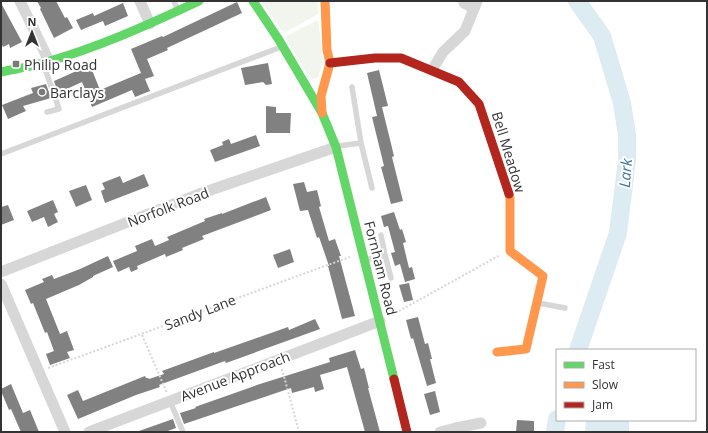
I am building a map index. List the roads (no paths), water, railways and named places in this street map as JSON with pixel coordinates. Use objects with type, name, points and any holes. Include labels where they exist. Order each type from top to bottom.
[{"type":"street","points":[[20,1],[46,62]]},
{"type":"street","points":[[140,1],[150,24]]},
{"type":"street","points":[[1,72],[46,62],[104,43],[178,12],[199,1]]},
{"type":"street","name":"Fornham Road","points":[[253,1],[283,46],[322,113],[336,147],[407,432]]},
{"type":"street","name":"Fornham Road","points":[[322,113],[321,96],[327,50],[325,1]]},
{"type":"street","points":[[432,70],[443,52],[465,31],[472,4]]},
{"type":"street","name":"Bell Meadow","points":[[325,62],[390,57],[401,58],[459,82],[479,104],[510,198],[510,251],[543,276],[538,303]]},
{"type":"street","points":[[307,87],[312,77]]},
{"type":"street","name":"Norfolk Road","points":[[1,272],[199,194],[336,147]]},
{"type":"street","points":[[1,284],[65,432]]},
{"type":"street","points":[[497,352],[526,349],[538,303]]},
{"type":"street","name":"Avenue Approach","points":[[89,432],[380,321]]},
{"type":"street","points":[[440,432],[457,430],[480,423]]},
{"type":"lane","points":[[174,1],[178,12]]},
{"type":"lane","points":[[1,154],[283,46]]},
{"type":"lane","points":[[46,62],[59,109],[47,112]]},
{"type":"lane","points":[[352,87],[361,143],[372,188]]},
{"type":"lane","points":[[336,147],[361,143]]},
{"type":"lane","points":[[381,235],[391,278]]},
{"type":"lane","points":[[364,256],[385,255]]},
{"type":"lane","points":[[538,303],[565,308]]},
{"type":"lane","points":[[170,401],[183,432]]},
{"type":"waterway","name":"Lark","points":[[577,1],[602,36],[622,103],[627,135],[627,160],[618,233],[578,349]]},
{"type":"waterway","name":"Lark","points":[[555,432],[557,421]]},
{"type":"place","name":"Philip Road","points":[[16,64]]},
{"type":"place","name":"Barclays","points":[[42,92]]}]
